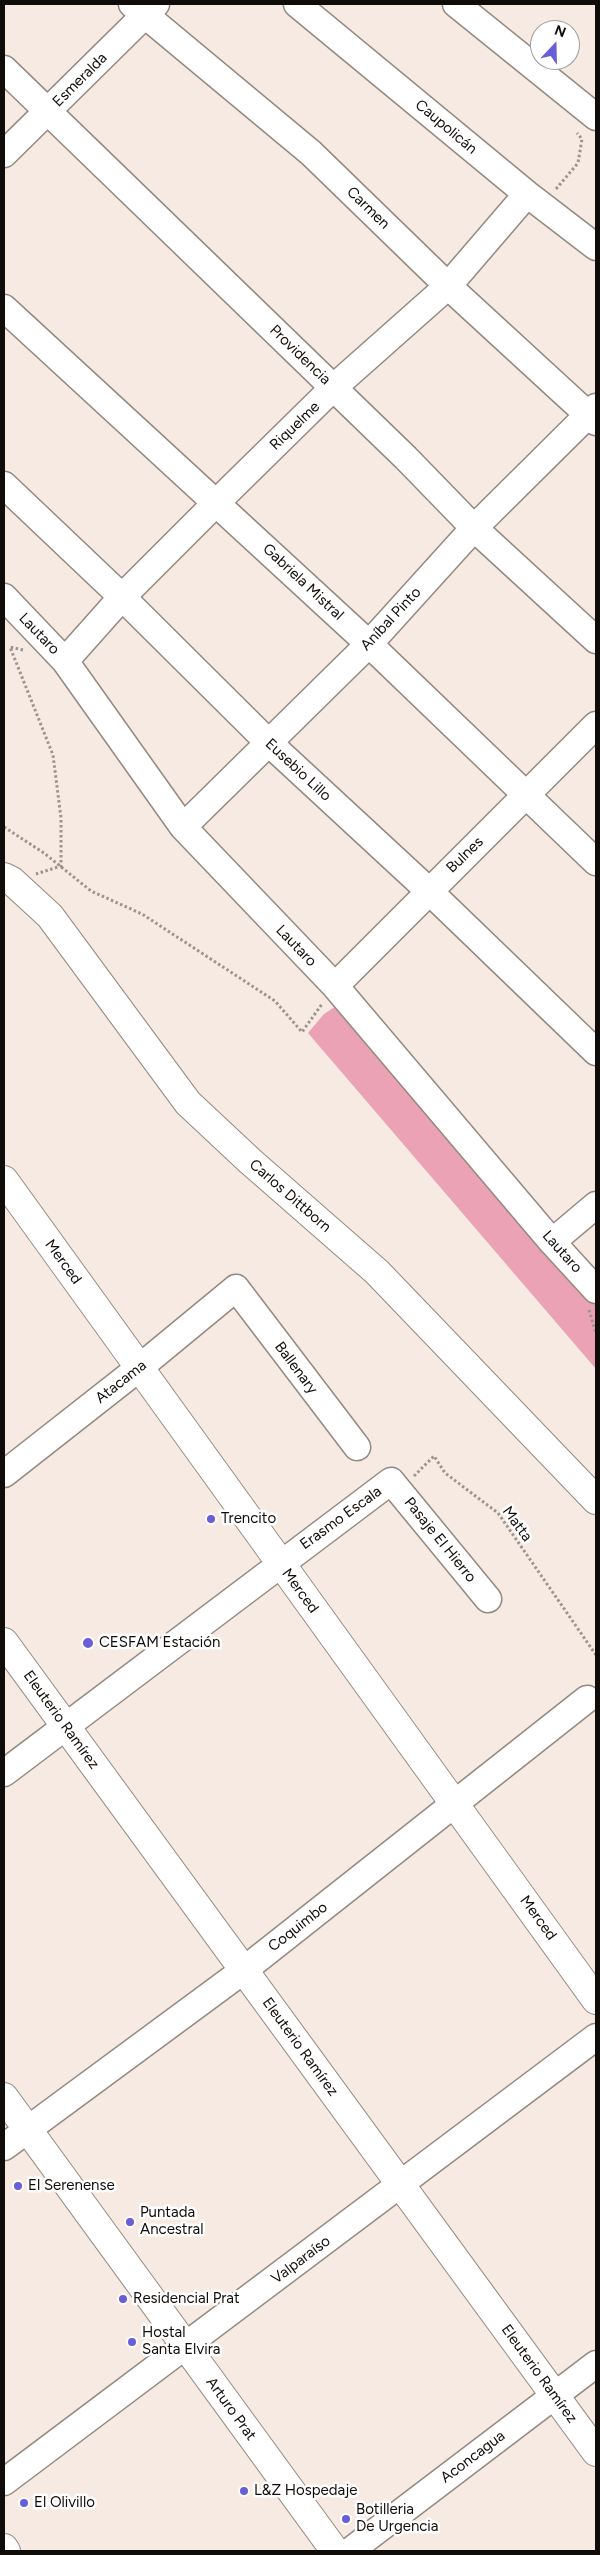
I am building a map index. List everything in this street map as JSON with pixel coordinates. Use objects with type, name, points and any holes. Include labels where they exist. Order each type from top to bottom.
[{"type":"main road","name":"Carlos Dittborn","points":[[8,879],[50,916],[188,1103],[250,1161],[377,1272],[596,1500]]},
{"type":"main road","name":"Merced","points":[[4,1180],[455,1802],[596,2000]]},
{"type":"main road","name":"Eleuterio Ramírez","points":[[4,1642],[596,2452]]},
{"type":"main road","name":"Arturo Prat","points":[[4,2097],[334,2551]]},
{"type":"street","name":"Caupolicán","points":[[297,4],[535,200],[596,247]]},
{"type":"street","points":[[456,4],[592,113]]},
{"type":"street","name":"Esmeralda","points":[[4,154],[49,112],[144,8]]},
{"type":"street","name":"Carmen","points":[[144,8],[311,153],[448,286],[594,415]]},
{"type":"street","name":"Providencia","points":[[4,68],[334,388],[474,528],[596,640]]},
{"type":"street","name":"Riquelme","points":[[65,661],[122,597],[216,503],[334,388],[448,286],[535,200]]},
{"type":"street","name":"Gabriela Mistral","points":[[4,308],[369,644],[596,862]]},
{"type":"street","name":"Aníbal Pinto","points":[[183,827],[369,644],[474,528],[594,415]]},
{"type":"street","name":"Eusebio Lillo","points":[[4,485],[122,597],[269,743],[428,891],[596,1052]]},
{"type":"street","name":"Lautaro","points":[[4,597],[65,661],[183,827],[335,986],[552,1242],[596,1290]]},
{"type":"street","name":"Bulnes","points":[[335,986],[596,725]]},
{"type":"street","points":[[552,1242],[596,1205]]},
{"type":"street","name":"Atacama","points":[[4,1474],[139,1368],[236,1288]]},
{"type":"street","name":"Ballenary","points":[[236,1288],[357,1447]]},
{"type":"street","name":"Erasmo Escala","points":[[4,1773],[280,1563],[396,1486]]},
{"type":"street","name":"Pasaje El Hierro","points":[[396,1486],[488,1599]]},
{"type":"street","name":"Coquimbo","points":[[4,2147],[244,1970],[587,1699]]},
{"type":"street","name":"Valparaíso","points":[[4,2482],[596,2037]]},
{"type":"street","name":"Aconcagua","points":[[350,2551],[596,2364]]},
{"type":"path","points":[[535,200],[578,163],[582,139],[576,132],[592,113]]},
{"type":"path","points":[[28,652],[10,647],[53,755],[61,818],[60,866]]},
{"type":"path","points":[[4,827],[44,853],[91,891],[142,914],[275,1001],[302,1032],[335,986]]},
{"type":"path","points":[[8,879],[60,866]]},
{"type":"path","name":"Matta","points":[[396,1486],[434,1456],[445,1473],[498,1513],[596,1656]]},
{"type":"shaded area","points":[[336,1006],[534,1238],[596,1305],[596,1369],[308,1033],[324,1014]]},
{"type":"place","name":"Trencito","points":[[211,1519]]},
{"type":"place","name":"CESFAM Estación","points":[[88,1643]]},
{"type":"place","name":"El Serenense","points":[[18,2186]]},
{"type":"place","name":"Puntada Ancestral","points":[[130,2222]]},
{"type":"place","name":"Residencial Prat","points":[[123,2299]]},
{"type":"place","name":"Hostal Santa Elvira","points":[[132,2342]]},
{"type":"place","name":"L&Z Hospedaje","points":[[244,2491]]},
{"type":"place","name":"El Olivillo","points":[[24,2503]]},
{"type":"place","name":"Botilleria De Urgencia","points":[[346,2519]]}]
